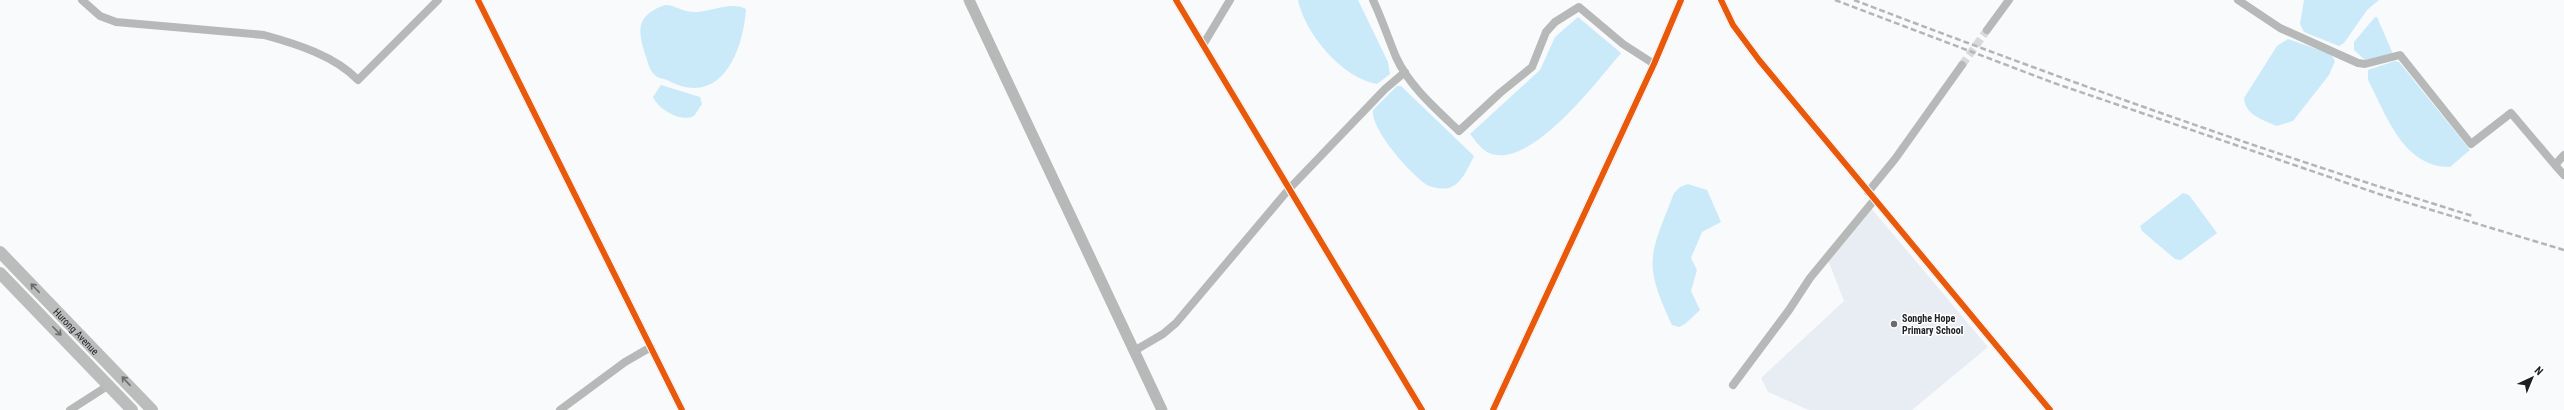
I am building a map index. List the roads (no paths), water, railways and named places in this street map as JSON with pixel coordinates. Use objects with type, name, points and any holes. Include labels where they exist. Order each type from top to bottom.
[{"type":"main road","points":[[969,0],[1162,410]]},
{"type":"main road","name":"Hurong Avenue","points":[[0,252],[152,410]]},
{"type":"main road","name":"Hurong Avenue","points":[[0,273],[132,410]]},
{"type":"street","points":[[82,0],[100,16],[116,22],[264,36],[277,39],[318,54],[340,66],[358,80],[438,0]]},
{"type":"street","points":[[478,0],[682,410]]},
{"type":"street","points":[[1176,0],[1422,410]]},
{"type":"street","points":[[1202,45],[1230,0]]},
{"type":"street","points":[[1374,0],[1396,58],[1405,72],[1422,94],[1459,131],[1500,93],[1532,67],[1546,32],[1555,22],[1579,7],[1623,44],[1654,64]]},
{"type":"street","points":[[1493,410],[1654,64],[1681,0]]},
{"type":"street","points":[[1721,0],[1733,25],[1759,60],[2050,410]]},
{"type":"street","points":[[1987,30],[2009,0]]},
{"type":"street","points":[[2238,0],[2280,28],[2358,63],[2365,64],[2400,55],[2471,144],[2510,113],[2564,175]]},
{"type":"street","points":[[1868,192],[1895,159],[1962,65]]},
{"type":"street","points":[[1134,350],[1163,334],[1176,323],[1289,189],[1384,89],[1405,72]]},
{"type":"street","points":[[2555,165],[2564,155]]},
{"type":"street","points":[[1734,385],[1789,310],[1810,278],[1874,199]]},
{"type":"street","points":[[560,410],[625,362],[651,347]]},
{"type":"street","points":[[70,410],[109,385]]},
{"type":"water","points":[[1298,0],[1358,0],[1388,62],[1390,74],[1377,84],[1364,80],[1338,64],[1308,27]]},
{"type":"water","points":[[2304,0],[2379,0],[2367,10],[2344,43],[2339,46],[2304,32],[2300,24]]},
{"type":"water","points":[[665,5],[692,12],[729,6],[746,9],[740,43],[734,58],[725,72],[714,82],[701,87],[685,87],[666,79],[658,78],[652,72],[642,45],[640,30],[644,18],[649,13]]},
{"type":"water","points":[[1578,17],[1621,53],[1561,121],[1541,137],[1522,150],[1504,155],[1487,152],[1484,150],[1470,134],[1540,70],[1555,37]]},
{"type":"water","points":[[2375,17],[2377,17],[2393,54],[2365,60],[2354,50],[2354,42]]},
{"type":"water","points":[[2288,39],[2331,54],[2335,61],[2329,75],[2293,121],[2277,126],[2251,113],[2245,104],[2244,98],[2277,46]]},
{"type":"water","points":[[2395,61],[2399,62],[2470,150],[2450,167],[2434,165],[2420,158],[2408,149],[2398,137],[2382,109],[2368,80],[2368,70]]},
{"type":"water","points":[[661,85],[700,97],[702,104],[694,116],[683,118],[670,114],[660,106],[653,97]]},
{"type":"water","points":[[1397,86],[1401,86],[1474,156],[1465,174],[1455,185],[1448,188],[1436,188],[1427,185],[1420,180],[1393,151],[1378,128],[1373,110]]},
{"type":"water","points":[[1688,184],[1707,190],[1721,222],[1702,232],[1691,258],[1697,270],[1691,291],[1700,310],[1685,324],[1679,327],[1672,325],[1662,304],[1653,272],[1653,259],[1659,231],[1674,193],[1680,187]]},
{"type":"water","points":[[2183,193],[2189,195],[2217,233],[2181,260],[2175,259],[2142,231],[2140,226]]},
{"type":"tunnel","points":[[1962,65],[1987,30]]},
{"type":"railway","points":[[1835,0],[2054,83],[2382,195],[2564,250]]},
{"type":"railway","points":[[1854,0],[2084,86],[2239,140],[2395,192],[2473,216]]},
{"type":"place","name":"Songhe Hope Primary School","points":[[1894,324]]}]
